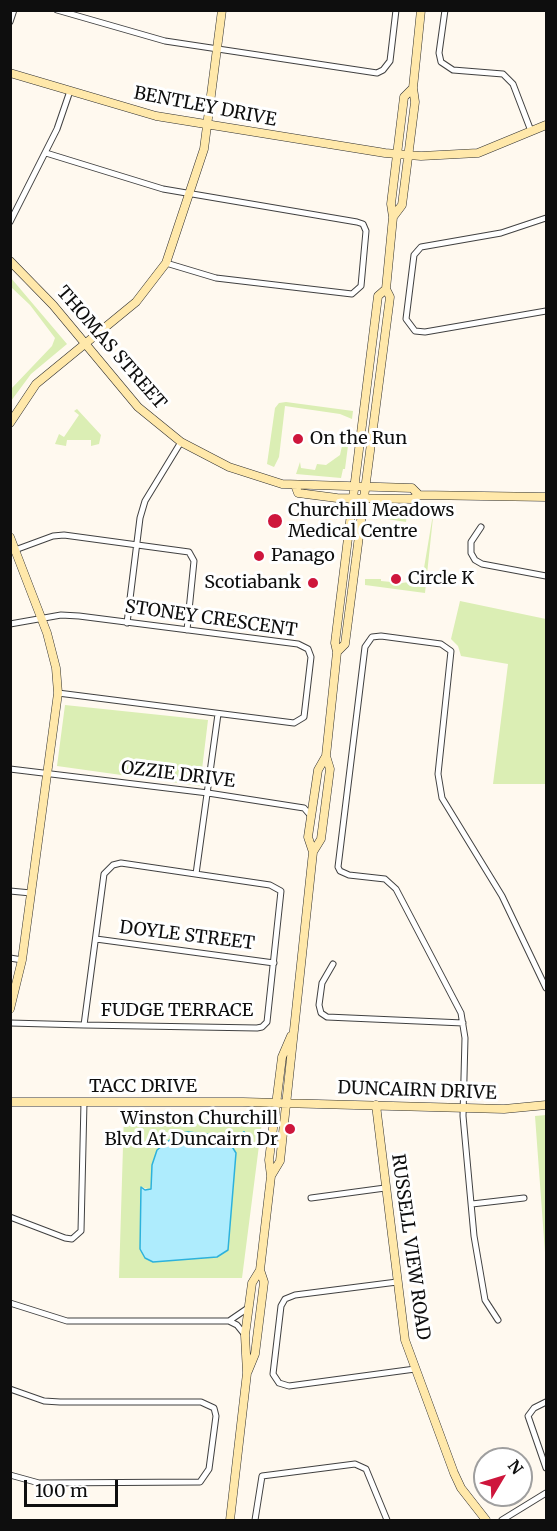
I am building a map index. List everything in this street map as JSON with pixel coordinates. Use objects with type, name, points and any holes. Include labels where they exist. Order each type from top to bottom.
[{"type":"street","points":[[10,22],[14,10]]},
{"type":"street","points":[[57,10],[139,35],[218,50],[377,73],[383,70],[390,61],[396,10]]},
{"type":"street","points":[[10,423],[25,397],[36,384],[136,302],[166,262],[204,150],[222,10]]},
{"type":"street","points":[[393,217],[402,205],[415,102],[412,88],[421,10]]},
{"type":"street","points":[[445,10],[439,53],[441,62],[453,70],[504,74],[513,84],[531,131]]},
{"type":"street","name":"BENTLEY DRIVE","points":[[10,73],[156,116],[397,154],[478,153],[546,125]]},
{"type":"street","points":[[337,652],[345,644],[366,487],[390,297],[386,289],[393,217],[390,204],[404,97],[412,88]]},
{"type":"street","points":[[10,222],[46,153],[70,91]]},
{"type":"street","points":[[46,153],[190,195],[362,223],[366,236],[361,286],[357,292],[348,295],[216,278],[166,262]]},
{"type":"street","points":[[546,218],[501,233],[421,247],[414,255],[406,319],[415,331],[424,332],[546,311]]},
{"type":"street","name":"THOMAS STREET","points":[[10,261],[33,282],[138,407],[181,442],[229,467],[256,477],[295,485],[301,482],[354,487],[412,488],[419,495]]},
{"type":"street","points":[[271,1176],[280,1161],[293,1058],[291,1036],[313,852],[321,839],[330,769],[326,756],[337,652],[335,644],[378,296],[386,289]]},
{"type":"street","points":[[127,622],[136,543],[145,501],[181,442]]},
{"type":"street","name":"THOMAS STREET","points":[[295,485],[298,493],[364,499],[412,499],[419,495],[546,496]]},
{"type":"street","points":[[481,527],[471,542],[471,553],[475,560],[482,564],[546,576]]},
{"type":"street","points":[[15,550],[53,536],[64,535],[183,550],[192,556],[187,630]]},
{"type":"street","points":[[10,537],[52,651],[58,693],[22,960],[10,1009]]},
{"type":"street","name":"STONEY CRESCENT","points":[[10,624],[41,618],[70,616],[127,622],[298,644],[310,652],[312,661],[302,719],[289,723],[58,693]]},
{"type":"street","points":[[498,1320],[485,1300],[472,1204],[463,1106],[463,1023],[458,1004],[396,890],[385,879],[349,875],[340,871],[338,867],[365,647],[372,637],[381,636],[441,644],[451,651],[439,760],[439,785],[442,798],[502,896],[540,971],[546,988]]},
{"type":"street","points":[[196,874],[218,714]]},
{"type":"street","points":[[313,852],[308,837],[318,770],[326,756]]},
{"type":"street","name":"OZZIE DRIVE","points":[[10,769],[208,793],[304,808]]},
{"type":"street","points":[[311,816],[304,808],[314,799]]},
{"type":"street","name":"FUDGE TERRACE","points":[[10,1023],[84,1025],[258,1029],[267,1022],[281,891],[270,885],[121,863],[113,865],[104,874],[84,1025]]},
{"type":"street","points":[[10,891],[31,893]]},
{"type":"street","name":"DOYLE STREET","points":[[96,939],[274,963]]},
{"type":"street","points":[[10,958],[22,960]]},
{"type":"street","points":[[333,964],[322,983],[319,1005],[321,1013],[327,1017],[463,1023]]},
{"type":"street","points":[[230,1521],[247,1373],[246,1335],[252,1283],[260,1270],[271,1176],[269,1160],[276,1102],[282,1057],[291,1036]]},
{"type":"street","name":"TACC DRIVE","points":[[10,1102],[287,1103]]},
{"type":"street","points":[[10,1217],[65,1238],[72,1239],[81,1231],[84,1102]]},
{"type":"street","name":"DUNCAIRN DRIVE","points":[[287,1103],[504,1108],[546,1105]]},
{"type":"street","name":"RUSSELL VIEW ROAD","points":[[376,1105],[405,1340],[454,1473],[461,1488],[486,1521]]},
{"type":"street","points":[[311,1198],[385,1188]]},
{"type":"street","points":[[472,1204],[524,1198]]},
{"type":"street","points":[[247,1373],[255,1354],[258,1333],[264,1282],[260,1270]]},
{"type":"street","points":[[397,1282],[295,1294],[285,1299],[281,1306],[273,1374],[279,1383],[289,1386],[415,1369]]},
{"type":"street","points":[[10,1303],[66,1321],[229,1321],[241,1315],[249,1307]]},
{"type":"street","points":[[229,1321],[237,1325],[246,1335]]},
{"type":"street","points":[[10,1389],[44,1401],[201,1402],[214,1408],[216,1416],[209,1469],[200,1482],[39,1483],[10,1475]]},
{"type":"street","points":[[546,1402],[534,1408],[528,1416],[546,1468]]},
{"type":"street","points":[[255,1521],[262,1476],[355,1464],[366,1469],[387,1521]]},
{"type":"street","points":[[502,1521],[546,1493]]},
{"type":"green space","points":[[11,278],[67,344],[31,374],[11,401],[11,389],[52,346],[55,338],[30,305],[11,287]]},
{"type":"green space","points":[[279,403],[353,411],[352,419],[340,414],[285,406],[279,457],[274,467],[267,464],[275,408]]},
{"type":"green space","points":[[77,409],[101,435],[99,444],[91,446],[91,440],[67,440],[66,446],[55,444],[59,434],[64,437],[79,415],[74,411]]},
{"type":"green space","points":[[350,430],[345,469],[343,469],[341,478],[296,474],[300,462],[301,468],[315,470],[317,464],[326,465],[340,455],[345,432]]},
{"type":"green space","points":[[408,504],[406,522],[374,517],[377,506],[395,506],[378,505]]},
{"type":"green space","points":[[434,508],[425,593],[365,585],[365,579],[402,583],[422,580]]},
{"type":"green space","points":[[460,601],[546,619],[546,784],[493,784],[508,664],[461,656],[458,646],[451,639]]},
{"type":"green space","points":[[65,705],[208,720],[200,786],[57,766]]},
{"type":"green space","points":[[124,1114],[262,1122],[242,1278],[119,1278]],"holes":[[[188,1132],[221,1136],[228,1140],[236,1153],[228,1250],[140,1249],[141,1187],[151,1190],[152,1165]]]},
{"type":"green space","points":[[546,1115],[546,1266],[535,1116]]},
{"type":"water","points":[[188,1132],[221,1136],[228,1140],[236,1153],[228,1250],[217,1257],[153,1262],[145,1258],[140,1249],[141,1187],[145,1190],[151,1189],[152,1165],[157,1150],[177,1134]]},
{"type":"waterway","points":[[229,1146],[244,1132]]},
{"type":"waterway","points":[[157,1138],[164,1144]]},
{"type":"place","name":"On the Run","points":[[298,439]]},
{"type":"place","name":"Churchill Meadows Medical Centre","points":[[275,521]]},
{"type":"place","name":"Panago","points":[[259,556]]},
{"type":"place","name":"Circle K","points":[[396,579]]},
{"type":"place","name":"Scotiabank","points":[[313,583]]},
{"type":"place","name":"Winston Churchill Blvd At Duncairn Dr","points":[[290,1129]]}]
